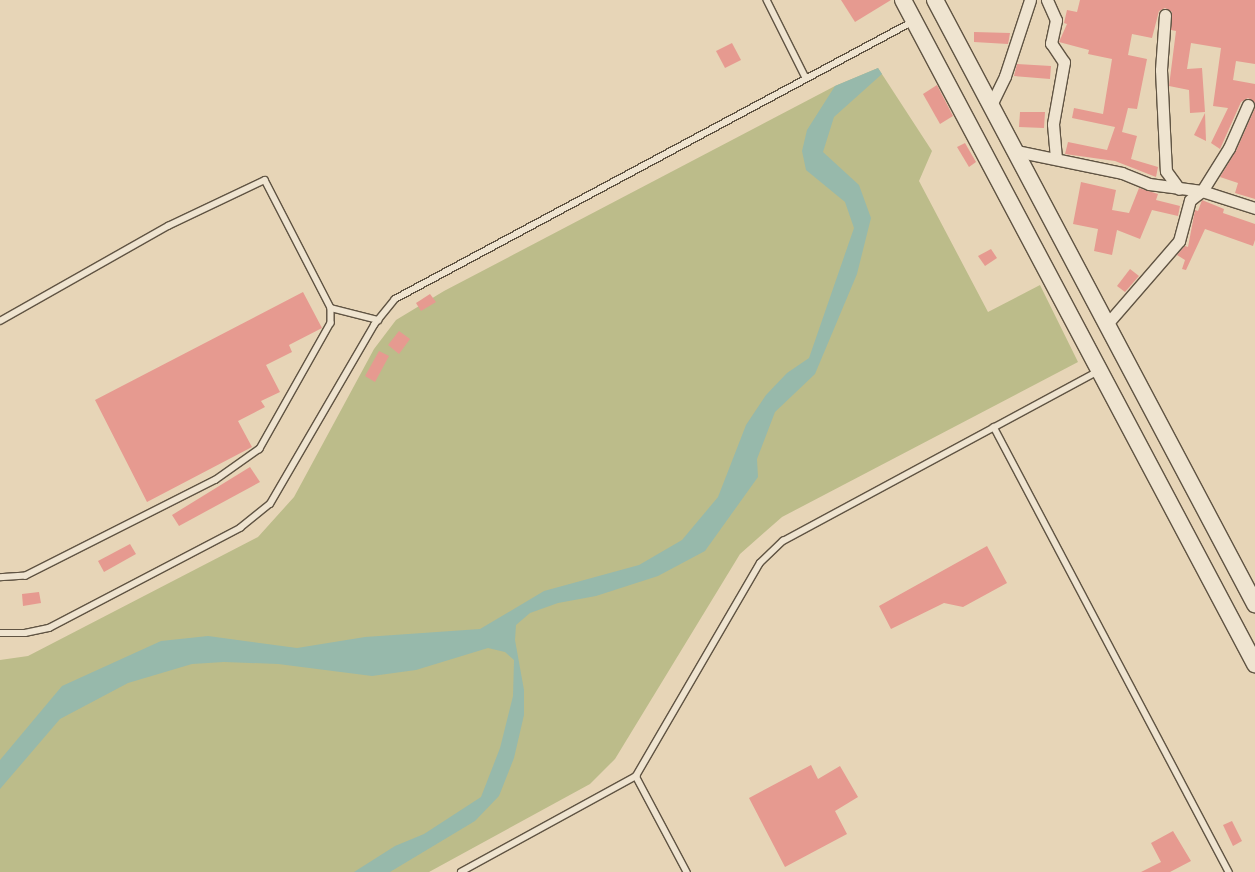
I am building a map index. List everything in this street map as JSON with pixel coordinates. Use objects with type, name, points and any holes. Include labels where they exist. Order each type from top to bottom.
[{"type":"street","points":[[903,0],[1255,664]]},
{"type":"street","points":[[991,105],[1005,76],[1030,0]]},
{"type":"street","points":[[1047,0],[1056,20],[1051,43],[1064,62],[1053,124],[1056,159]]},
{"type":"street","points":[[915,21],[937,4],[1255,604]]},
{"type":"street","points":[[1165,15],[1161,70],[1166,171],[1179,189]]},
{"type":"street","points":[[1107,324],[1179,241],[1190,200],[1202,191],[1229,148],[1248,105]]},
{"type":"street","points":[[991,165],[1016,151],[1122,173],[1149,184],[1202,191],[1255,208]]},
{"type":"street","points":[[1099,371],[1124,357]]},
{"type":"lane","points":[[767,0],[806,78]]},
{"type":"lane","points":[[0,633],[25,633],[49,628],[240,528],[270,504],[378,320],[395,299],[915,21]]},
{"type":"lane","points":[[0,321],[168,226],[266,180],[331,308],[331,323],[260,449],[216,480],[26,576],[0,578]]},
{"type":"lane","points":[[331,308],[378,320]]},
{"type":"lane","points":[[461,872],[636,776],[760,564],[783,541],[1099,371]]},
{"type":"lane","points":[[994,427],[1229,872]]},
{"type":"lane","points":[[636,776],[687,872]]},
{"type":"green space","points":[[878,68],[932,151],[919,181],[988,312],[1040,285],[1078,362],[782,517],[740,554],[615,759],[590,784],[429,872],[0,872],[0,660],[28,656],[258,537],[294,497],[374,349],[396,320],[444,291],[835,86]]},
{"type":"shaded area","points":[[878,68],[882,74],[834,117],[823,152],[859,185],[871,218],[857,274],[815,374],[775,412],[757,459],[758,477],[705,551],[658,576],[596,596],[558,603],[530,613],[516,625],[515,640],[524,690],[524,715],[514,758],[499,796],[475,821],[390,872],[354,872],[395,846],[424,834],[481,797],[500,748],[513,696],[514,660],[505,652],[488,648],[416,670],[372,676],[278,664],[224,662],[192,664],[128,683],[60,719],[0,789],[0,760],[62,686],[161,641],[208,636],[297,648],[365,637],[480,629],[544,591],[639,565],[682,540],[718,497],[746,425],[766,395],[787,373],[809,358],[854,228],[845,202],[806,170],[802,151],[807,130],[835,86]]},
{"type":"building","points":[[841,0],[891,0],[855,22]]},
{"type":"building","points":[[1080,0],[1255,0],[1255,64],[1236,61],[1233,80],[1255,84],[1255,103],[1248,98],[1241,102],[1220,149],[1211,143],[1228,108],[1213,106],[1221,48],[1191,43],[1187,69],[1202,68],[1205,112],[1190,113],[1189,90],[1169,86],[1176,31],[1171,30],[1172,12],[1165,8],[1159,11],[1152,38],[1132,34],[1128,55],[1147,59],[1137,109],[1128,108],[1122,132],[1137,136],[1131,159],[1158,167],[1156,177],[1115,161],[1065,154],[1068,142],[1107,150],[1115,127],[1072,118],[1074,108],[1103,114],[1112,59],[1088,54],[1089,50],[1059,42],[1067,24],[1064,23],[1067,10],[1077,12]]},
{"type":"building","points":[[974,32],[1010,33],[1008,44],[974,42]]},
{"type":"building","points":[[732,43],[741,60],[725,68],[716,51]]},
{"type":"building","points":[[1017,64],[1051,66],[1050,79],[1014,76]]},
{"type":"building","points":[[937,85],[953,116],[940,124],[923,94]]},
{"type":"building","points":[[1255,108],[1255,199],[1235,193],[1238,183],[1220,177],[1236,151]]},
{"type":"building","points":[[1020,112],[1045,112],[1044,128],[1019,127]]},
{"type":"building","points":[[1205,113],[1206,141],[1194,135]]},
{"type":"building","points":[[965,143],[976,162],[969,167],[957,147]]},
{"type":"building","points":[[1081,182],[1116,190],[1112,210],[1129,213],[1139,188],[1158,194],[1156,200],[1180,206],[1178,216],[1152,210],[1140,239],[1117,230],[1112,255],[1094,251],[1098,229],[1073,224]]},
{"type":"building","points":[[1202,200],[1224,209],[1223,213],[1255,224],[1255,240],[1253,246],[1205,229],[1186,270],[1182,269],[1185,260],[1177,255],[1185,246],[1188,247],[1195,210],[1198,211]]},
{"type":"building","points":[[991,249],[997,258],[985,266],[978,256]]},
{"type":"building","points":[[1130,269],[1139,276],[1125,292],[1117,286]]},
{"type":"building","points":[[303,292],[322,328],[289,345],[292,352],[266,365],[280,392],[261,401],[265,407],[238,421],[252,447],[147,502],[95,400]]},
{"type":"building","points":[[430,294],[436,302],[421,311],[416,303]]},
{"type":"building","points":[[399,331],[410,339],[399,354],[388,345]]},
{"type":"building","points":[[379,351],[389,356],[375,382],[365,376]]},
{"type":"building","points":[[250,467],[260,482],[179,526],[172,515]]},
{"type":"building","points":[[130,544],[136,554],[104,572],[98,561]]},
{"type":"building","points":[[987,546],[1007,583],[963,607],[944,603],[891,629],[879,606]]},
{"type":"building","points":[[39,592],[41,603],[23,606],[22,594]]},
{"type":"building","points":[[811,765],[818,779],[840,766],[858,797],[835,811],[847,834],[785,867],[749,798]]},
{"type":"building","points":[[1232,821],[1242,841],[1233,846],[1223,825]]},
{"type":"building","points":[[1173,831],[1191,861],[1170,872],[1141,872],[1161,862],[1151,843]]}]
